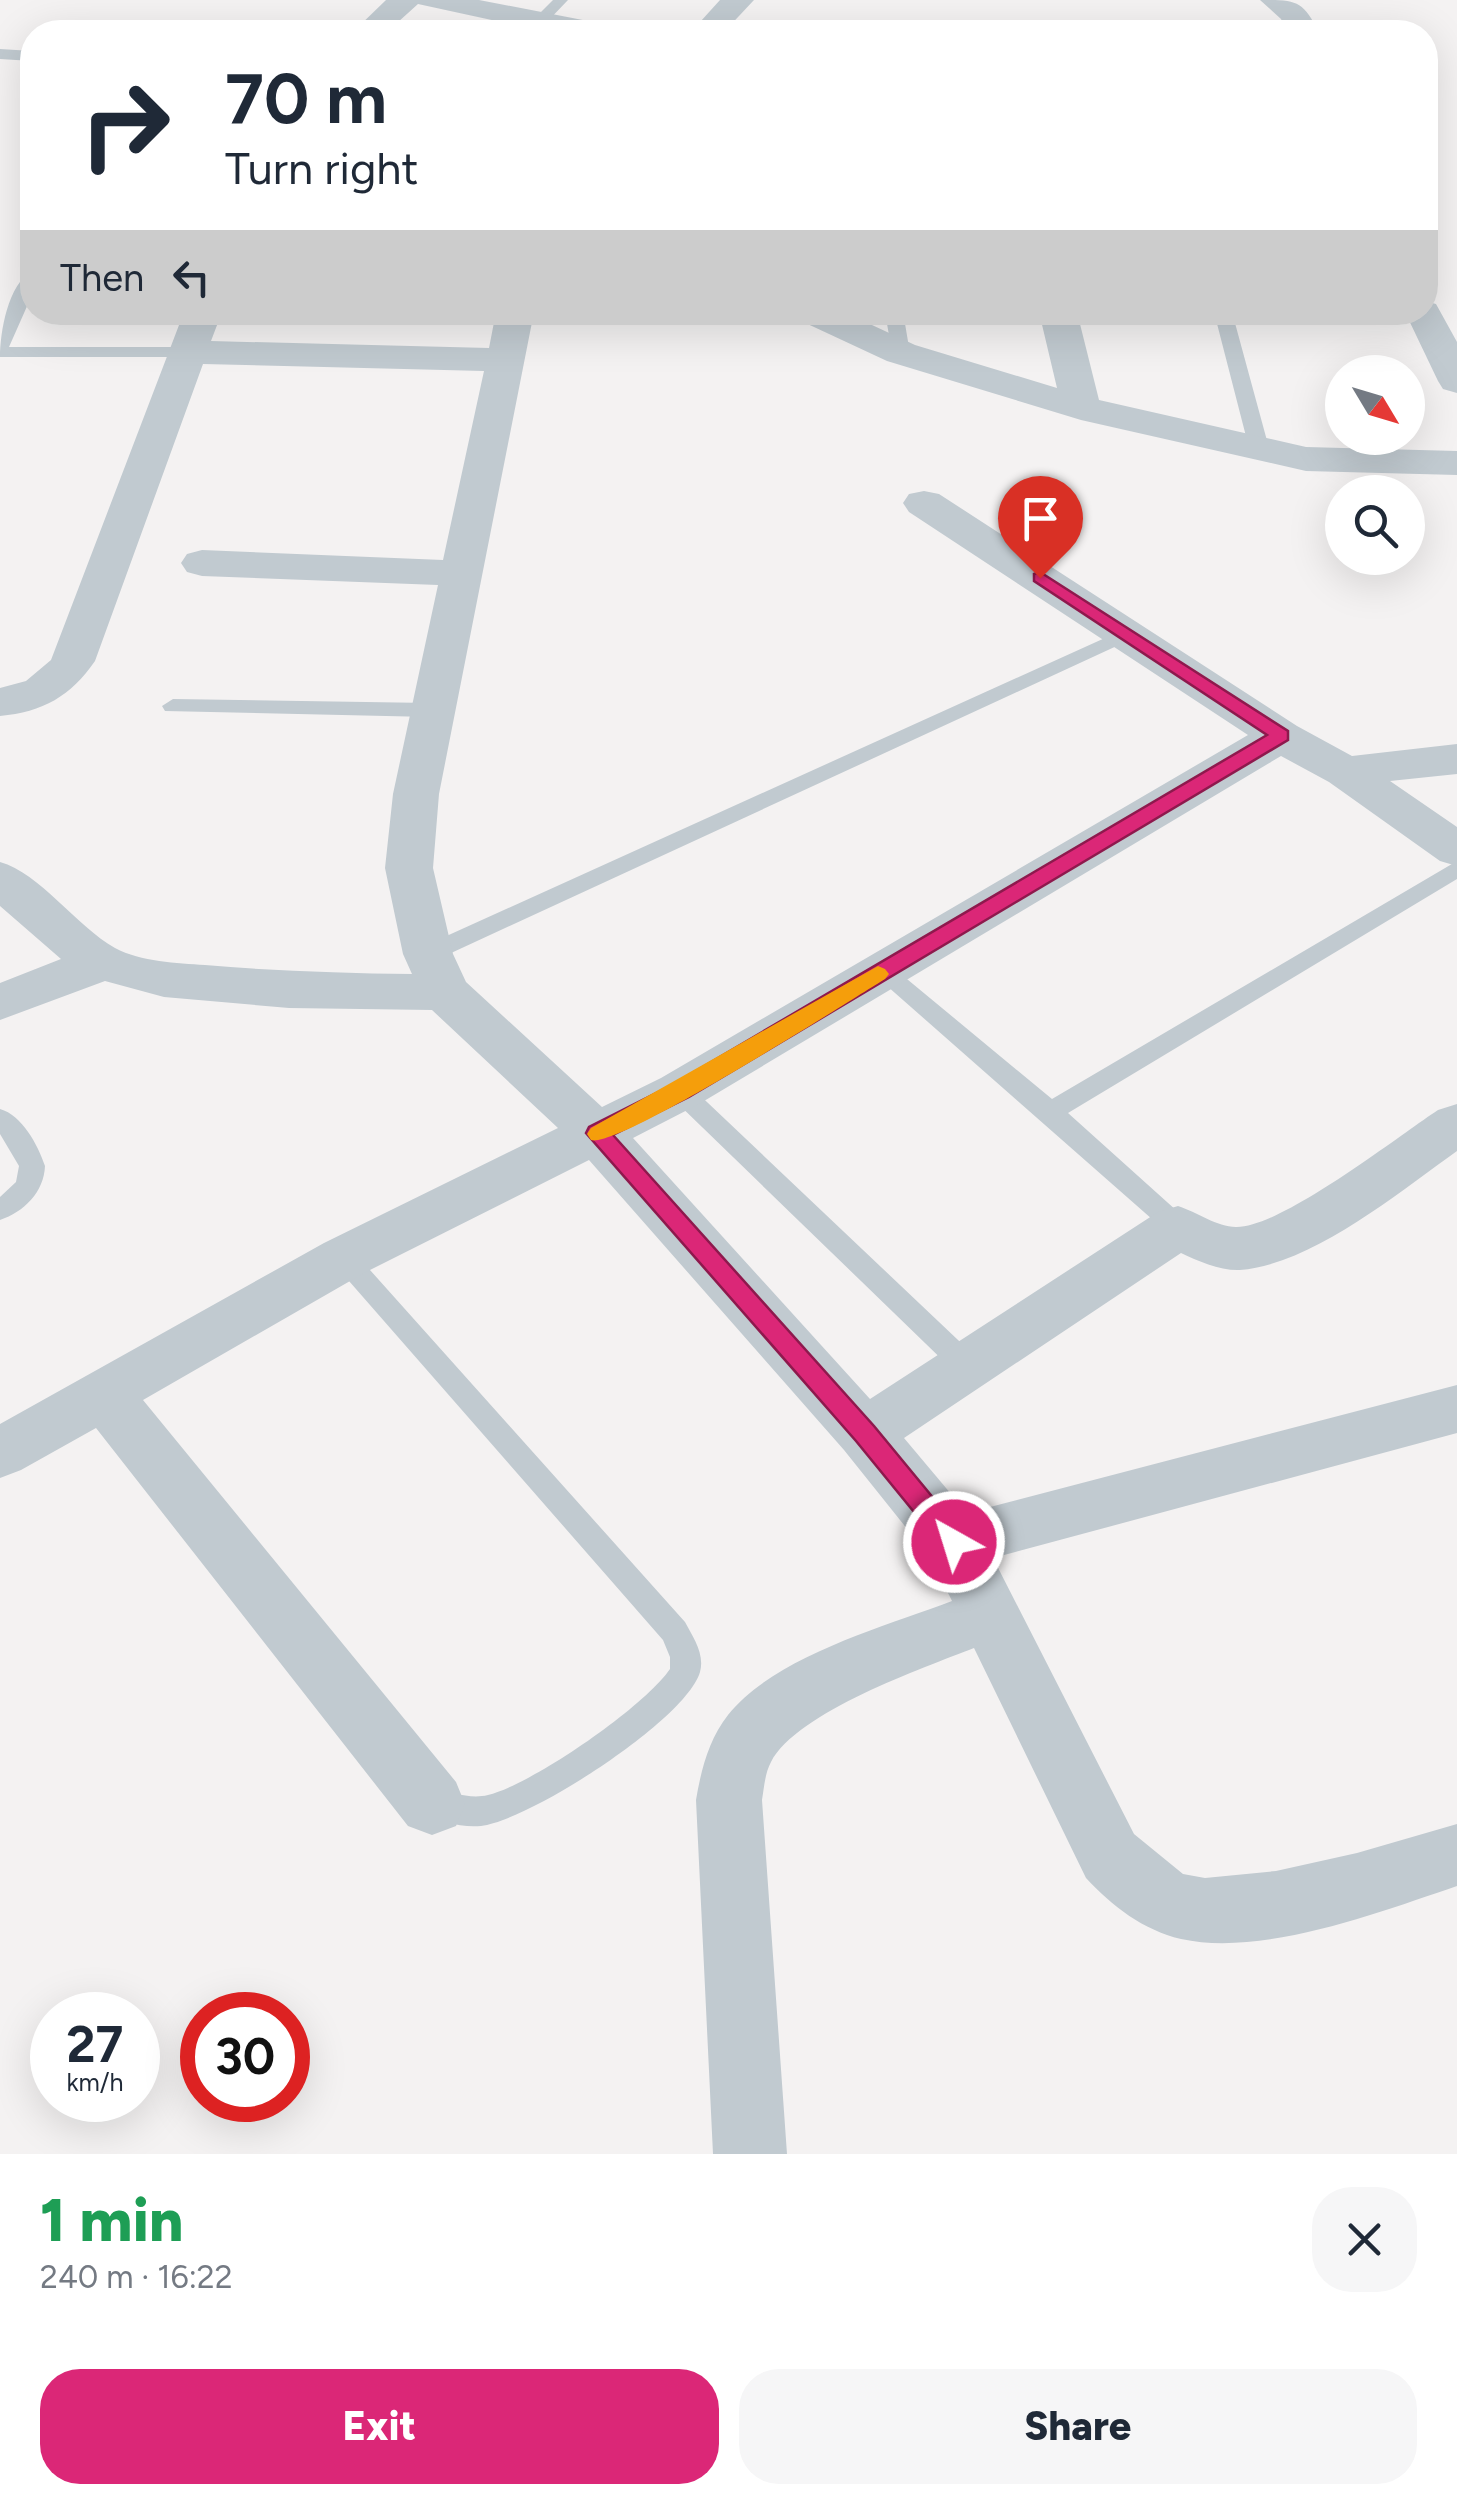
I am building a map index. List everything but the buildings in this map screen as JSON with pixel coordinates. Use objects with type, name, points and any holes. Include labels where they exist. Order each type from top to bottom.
[{"type":"street","points":[[382,20],[405,0]]},
{"type":"street","points":[[431,0],[553,20]]},
{"type":"street","points":[[718,20],[738,0]]},
{"type":"street","points":[[1276,0],[1297,20]]},
{"type":"street","points":[[0,702],[38,693],[60,681],[73,661],[198,325]]},
{"type":"street","points":[[840,325],[900,353],[1081,408],[1306,459],[1457,464]]},
{"type":"street","points":[[1061,325],[1081,408]]},
{"type":"street","points":[[1431,325],[1457,381]]},
{"type":"street","points":[[188,352],[509,336],[416,794],[409,868],[437,973],[598,1133],[865,1433],[954,1542],[1110,1856],[1136,1882],[1176,1906],[1208,1912],[1372,1884],[1457,1855]]},
{"type":"street","points":[[924,502],[1281,736],[1344,772],[1457,850]]},
{"type":"street","points":[[202,563],[460,573]]},
{"type":"street","points":[[0,1453],[344,1258],[680,1091],[1281,736]]},
{"type":"street","points":[[1344,772],[1457,758]]},
{"type":"street","points":[[0,878],[58,933],[102,962],[164,979],[289,990],[437,973]]},
{"type":"street","points":[[0,1002],[102,962]]},
{"type":"street","points":[[865,1433],[1178,1227],[1210,1244],[1241,1249],[1281,1238],[1457,1124]]},
{"type":"street","points":[[104,1395],[432,1804]]},
{"type":"street","points":[[954,1542],[1457,1409]]},
{"type":"street","points":[[750,2154],[728,1800],[736,1760],[756,1730],[812,1688],[989,1614]]},
{"type":"lane","points":[[20,304],[0,349],[188,352]]},
{"type":"lane","points":[[896,325],[900,353]]},
{"type":"lane","points":[[1226,325],[1259,448]]},
{"type":"lane","points":[[437,973],[1127,634]]},
{"type":"lane","points":[[173,706],[430,710]]},
{"type":"lane","points":[[1050,1112],[1457,869]]},
{"type":"lane","points":[[882,971],[1050,1112],[1178,1227]]},
{"type":"lane","points":[[680,1091],[967,1366]]},
{"type":"lane","points":[[0,1118],[24,1143],[34,1172],[27,1189],[0,1210]]},
{"type":"lane","points":[[344,1258],[674,1632],[687,1656],[684,1677],[663,1704],[538,1786],[488,1811],[457,1811],[432,1804]]},
{"type":"slow traffic","points":[[599,1134],[878,974]]},
{"type":"route","points":[[954,1542],[865,1433],[598,1133],[680,1091],[1281,736],[1040,578]]}]
